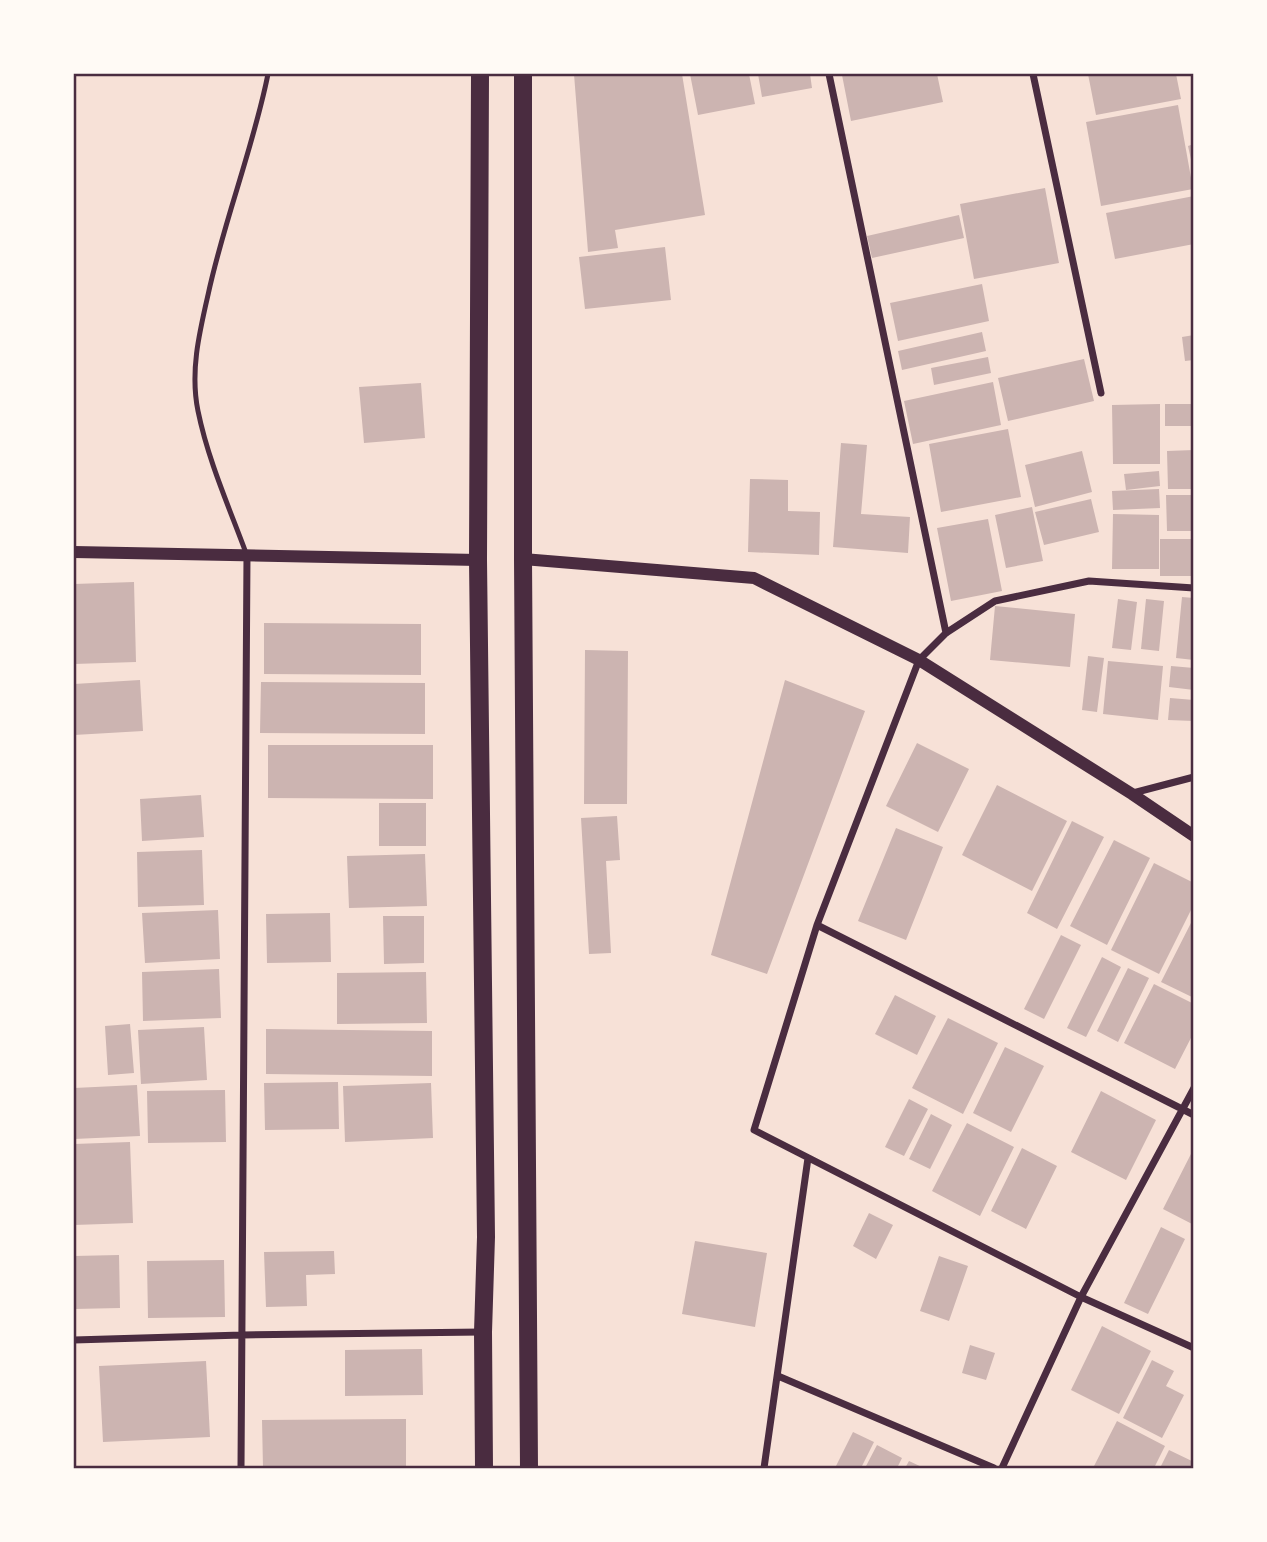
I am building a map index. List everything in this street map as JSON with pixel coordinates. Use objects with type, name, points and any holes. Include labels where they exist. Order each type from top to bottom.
[{"type":"main road","points":[[480,74],[478,559],[486,1237],[483,1332],[484,1468]]},
{"type":"main road","points":[[523,74],[529,1468]]},
{"type":"street","points":[[829,74],[946,633]]},
{"type":"street","points":[[1033,74],[1101,393]]},
{"type":"street","points":[[74,552],[478,559]]},
{"type":"street","points":[[241,1468],[247,555]]},
{"type":"street","points":[[523,559],[754,578],[919,660],[1132,793],[1194,836]]},
{"type":"street","points":[[1194,588],[1089,580],[995,601],[946,633],[919,660],[817,925],[754,1130],[1081,1297],[1194,1348]]},
{"type":"street","points":[[1132,793],[1194,777]]},
{"type":"street","points":[[817,925],[1194,1115]]},
{"type":"street","points":[[1002,1468],[1081,1297],[1194,1088]]},
{"type":"street","points":[[764,1468],[808,1158]]},
{"type":"street","points":[[74,1340],[483,1332]]},
{"type":"street","points":[[778,1377],[994,1468]]},
{"type":"lane","points":[[247,555],[213,465],[198,410],[195,351],[219,244],[261,106],[268,74]]},
{"type":"building","points":[[574,74],[682,74],[705,215],[615,230],[618,248],[588,252]]},
{"type":"building","points":[[690,74],[749,74],[755,104],[698,115]]},
{"type":"building","points":[[758,74],[810,74],[812,88],[762,97]]},
{"type":"building","points":[[937,74],[943,102],[851,121],[842,75]]},
{"type":"building","points":[[1088,74],[1176,74],[1181,99],[1096,115]]},
{"type":"building","points":[[1178,105],[1193,189],[1101,206],[1086,122]]},
{"type":"building","points":[[1194,144],[1194,164],[1192,164],[1188,146]]},
{"type":"building","points":[[1045,188],[1059,263],[974,279],[960,204]]},
{"type":"building","points":[[1194,196],[1194,244],[1115,259],[1106,213]]},
{"type":"building","points":[[959,215],[964,238],[872,258],[867,236]]},
{"type":"building","points":[[665,247],[671,300],[585,309],[579,257]]},
{"type":"building","points":[[982,284],[989,321],[898,341],[890,303]]},
{"type":"building","points":[[982,332],[986,351],[902,370],[898,351]]},
{"type":"building","points":[[1194,335],[1194,360],[1185,361],[1182,337]]},
{"type":"building","points":[[988,357],[991,373],[934,385],[931,368]]},
{"type":"building","points":[[1084,359],[1094,401],[1008,421],[998,378]]},
{"type":"building","points":[[993,382],[1001,425],[913,444],[904,401]]},
{"type":"building","points":[[421,383],[425,438],[364,443],[359,387]]},
{"type":"building","points":[[1160,404],[1160,464],[1113,464],[1112,405]]},
{"type":"building","points":[[1165,404],[1194,404],[1194,426],[1165,426]]},
{"type":"building","points":[[1008,429],[1021,497],[941,512],[929,444]]},
{"type":"building","points":[[841,443],[867,445],[861,514],[910,517],[908,553],[833,547]]},
{"type":"building","points":[[1194,450],[1194,489],[1168,489],[1167,451]]},
{"type":"building","points":[[1082,451],[1092,492],[1035,507],[1025,465]]},
{"type":"building","points":[[1159,471],[1160,486],[1126,490],[1124,474]]},
{"type":"building","points":[[750,479],[788,480],[788,511],[820,512],[819,555],[748,552]]},
{"type":"building","points":[[1159,489],[1160,508],[1113,510],[1112,491]]},
{"type":"building","points":[[1166,495],[1194,495],[1194,531],[1167,531]]},
{"type":"building","points":[[1091,499],[1099,532],[1044,545],[1035,512]]},
{"type":"building","points":[[1032,507],[1043,561],[1006,568],[995,515]]},
{"type":"building","points":[[1113,514],[1159,515],[1159,569],[1112,569]]},
{"type":"building","points":[[988,519],[1002,591],[951,601],[937,528]]},
{"type":"building","points":[[1160,539],[1194,539],[1194,576],[1160,576]]},
{"type":"building","points":[[134,582],[136,662],[74,664],[74,584]]},
{"type":"building","points":[[1182,597],[1194,598],[1194,660],[1176,658]]},
{"type":"building","points":[[1118,599],[1137,602],[1131,650],[1112,648]]},
{"type":"building","points":[[1146,599],[1164,601],[1159,651],[1141,649]]},
{"type":"building","points":[[995,606],[1075,614],[1070,667],[990,660]]},
{"type":"building","points":[[264,623],[421,624],[421,675],[264,674]]},
{"type":"building","points":[[585,650],[628,651],[627,804],[584,804]]},
{"type":"building","points":[[1088,656],[1104,658],[1097,712],[1082,710]]},
{"type":"building","points":[[1108,661],[1163,666],[1158,720],[1103,714]]},
{"type":"building","points":[[1171,666],[1194,668],[1194,690],[1169,687]]},
{"type":"building","points":[[140,680],[143,731],[74,735],[74,684]]},
{"type":"building","points":[[785,680],[865,711],[767,974],[711,955]]},
{"type":"building","points":[[261,682],[425,683],[425,734],[260,733]]},
{"type":"building","points":[[1170,698],[1194,700],[1194,721],[1168,720]]},
{"type":"building","points":[[917,743],[969,769],[938,832],[886,806]]},
{"type":"building","points":[[268,745],[433,745],[433,799],[268,798]]},
{"type":"building","points":[[997,785],[1067,821],[1032,891],[962,855]]},
{"type":"building","points":[[201,795],[204,837],[142,841],[140,799]]},
{"type":"building","points":[[379,803],[426,803],[426,846],[379,846]]},
{"type":"building","points":[[617,816],[620,860],[606,861],[611,953],[589,954],[581,818]]},
{"type":"building","points":[[1072,821],[1104,837],[1057,929],[1027,913]]},
{"type":"building","points":[[896,828],[943,847],[906,940],[858,921]]},
{"type":"building","points":[[1114,840],[1150,858],[1107,945],[1070,926]]},
{"type":"building","points":[[202,850],[204,905],[138,907],[137,852]]},
{"type":"building","points":[[425,854],[427,906],[349,908],[347,856]]},
{"type":"building","points":[[1154,863],[1194,883],[1194,904],[1159,974],[1111,950]]},
{"type":"building","points":[[218,910],[220,959],[145,963],[142,913]]},
{"type":"building","points":[[330,913],[331,962],[267,963],[266,914]]},
{"type":"building","points":[[383,916],[424,916],[424,963],[384,964]]},
{"type":"building","points":[[1194,917],[1194,998],[1161,982]]},
{"type":"building","points":[[1061,935],[1081,945],[1044,1019],[1024,1009]]},
{"type":"building","points":[[1102,957],[1121,967],[1086,1037],[1067,1028]]},
{"type":"building","points":[[1128,968],[1149,978],[1118,1042],[1097,1031]]},
{"type":"building","points":[[219,969],[221,1018],[143,1021],[142,972]]},
{"type":"building","points":[[426,972],[427,1023],[337,1024],[337,973]]},
{"type":"building","points":[[1154,984],[1194,1004],[1194,1032],[1175,1069],[1124,1043]]},
{"type":"building","points":[[895,995],[936,1016],[917,1055],[875,1034]]},
{"type":"building","points":[[948,1018],[998,1043],[963,1114],[912,1088]]},
{"type":"building","points":[[130,1024],[134,1073],[108,1075],[105,1026]]},
{"type":"building","points":[[204,1027],[207,1080],[141,1084],[138,1030]]},
{"type":"building","points":[[266,1029],[432,1031],[432,1076],[266,1074]]},
{"type":"building","points":[[1005,1047],[1044,1066],[1011,1132],[973,1113]]},
{"type":"building","points":[[338,1082],[339,1129],[265,1130],[264,1083]]},
{"type":"building","points":[[431,1083],[433,1138],[345,1142],[343,1086]]},
{"type":"building","points":[[137,1085],[140,1136],[74,1139],[74,1088]]},
{"type":"building","points":[[225,1090],[226,1142],[148,1143],[147,1091]]},
{"type":"building","points":[[1101,1091],[1156,1120],[1126,1180],[1071,1152]]},
{"type":"building","points":[[909,1099],[928,1109],[904,1156],[885,1147]]},
{"type":"building","points":[[931,1114],[952,1125],[930,1169],[909,1159]]},
{"type":"building","points":[[967,1123],[1014,1147],[980,1216],[932,1191]]},
{"type":"building","points":[[130,1142],[133,1223],[74,1225],[74,1144]]},
{"type":"building","points":[[1022,1148],[1057,1166],[1026,1229],[991,1211]]},
{"type":"building","points":[[1194,1148],[1194,1225],[1163,1209]]},
{"type":"building","points":[[869,1213],[893,1225],[876,1259],[853,1246]]},
{"type":"building","points":[[1161,1227],[1185,1239],[1148,1314],[1124,1303]]},
{"type":"building","points":[[695,1241],[767,1253],[755,1327],[682,1314]]},
{"type":"building","points":[[334,1251],[335,1274],[306,1275],[307,1306],[266,1307],[264,1252]]},
{"type":"building","points":[[119,1255],[120,1308],[74,1309],[74,1256]]},
{"type":"building","points":[[939,1256],[968,1266],[949,1321],[920,1311]]},
{"type":"building","points":[[224,1260],[225,1317],[148,1318],[147,1261]]},
{"type":"building","points":[[1102,1326],[1151,1351],[1119,1414],[1071,1390]]},
{"type":"building","points":[[970,1345],[995,1353],[986,1380],[962,1373]]},
{"type":"building","points":[[422,1349],[423,1395],[345,1396],[345,1350]]},
{"type":"building","points":[[1152,1360],[1174,1371],[1166,1386],[1184,1395],[1162,1438],[1123,1418]]},
{"type":"building","points":[[206,1361],[210,1437],[103,1442],[99,1366]]},
{"type":"building","points":[[406,1419],[406,1468],[263,1468],[262,1420]]},
{"type":"building","points":[[1117,1421],[1165,1446],[1154,1468],[1093,1468]]},
{"type":"building","points":[[853,1432],[874,1442],[861,1468],[835,1468]]},
{"type":"building","points":[[877,1445],[902,1458],[897,1468],[865,1468]]},
{"type":"building","points":[[1169,1450],[1194,1462],[1194,1468],[1160,1468]]},
{"type":"building","points":[[909,1461],[924,1468],[905,1468]]}]
